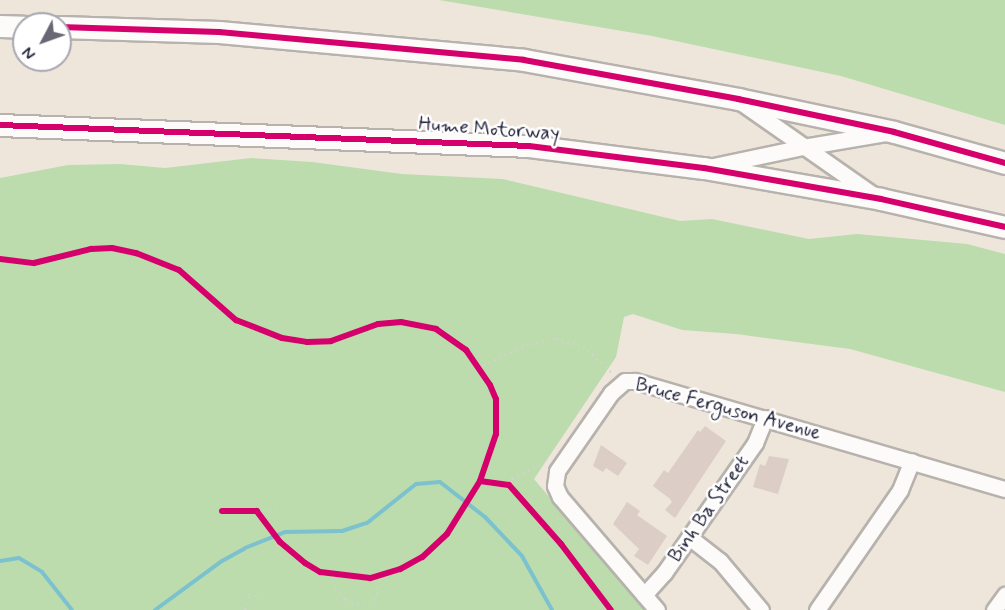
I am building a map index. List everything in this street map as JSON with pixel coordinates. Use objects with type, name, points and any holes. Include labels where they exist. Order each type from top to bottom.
[{"type":"highway","points":[[72,27],[219,32],[524,60],[738,99],[894,132],[1005,163]]},
{"type":"highway","name":"Hume Motorway","points":[[0,126],[529,146],[704,168],[881,199],[1005,227]]},
{"type":"street","points":[[738,99],[803,147],[881,199]]},
{"type":"street","points":[[704,168],[803,147],[894,132]]},
{"type":"street","name":"Bruce Ferguson Avenue","points":[[657,610],[557,491],[555,476],[562,464],[611,393],[625,381],[634,381],[765,418],[1005,489]]},
{"type":"street","name":"Binh Ba Street","points":[[644,595],[664,573],[755,443],[765,418]]},
{"type":"street","points":[[817,610],[900,490],[912,461]]},
{"type":"street","points":[[689,537],[720,561],[761,610]]},
{"type":"street","points":[[994,610],[1005,595]]},
{"type":"path","points":[[478,368],[540,341],[556,339],[576,344],[596,357],[613,374]]},
{"type":"path","points":[[472,359],[484,376]]},
{"type":"path","points":[[508,486],[512,479],[523,475],[534,465],[549,462]]},
{"type":"path","points":[[245,511],[276,510]]},
{"type":"path","points":[[257,511],[262,518]]},
{"type":"path","points":[[549,530],[567,552]]},
{"type":"path","points":[[320,572],[343,576]]},
{"type":"path","points":[[333,574],[331,580],[335,590],[346,600],[371,605]]},
{"type":"path","points":[[370,578],[388,574]]},
{"type":"path","points":[[371,605],[377,594],[380,576]]},
{"type":"path","points":[[262,607],[270,594]]},
{"type":"path","points":[[245,610],[249,595],[270,594]]},
{"type":"path","points":[[363,594],[371,605]]},
{"type":"green space","points":[[439,0],[1005,0],[1005,125],[841,76],[652,36]]},
{"type":"green space","points":[[251,158],[312,162],[402,174],[503,179],[680,221],[712,219],[809,239],[857,234],[967,244],[1005,254],[1005,392],[850,349],[736,334],[682,330],[633,314],[624,317],[616,357],[534,479],[645,610],[0,610],[0,178],[68,165],[120,164],[165,168]]},
{"type":"building","points":[[705,426],[726,441],[675,518],[665,510],[672,502],[653,486],[664,470],[668,473],[698,430],[700,432]]},
{"type":"building","points":[[601,445],[627,463],[618,476],[606,468],[603,472],[593,466]]},
{"type":"building","points":[[769,456],[789,459],[778,494],[753,487],[760,464],[765,466]]},
{"type":"building","points":[[627,502],[640,511],[637,515],[667,536],[648,565],[634,556],[639,549],[613,524]]},
{"type":"waterway","points":[[155,610],[222,561],[245,548],[285,532],[342,531],[367,523],[416,484],[440,482],[485,517],[522,556],[552,610]]},
{"type":"waterway","points":[[0,561],[19,558],[42,572],[72,610]]},
{"type":"cycle path","points":[[72,27],[219,32],[524,60],[738,99],[894,132],[1005,163]]},
{"type":"cycle path","points":[[0,125],[529,146],[704,168],[881,199],[1005,227]]},
{"type":"cycle path","points":[[0,259],[34,263],[91,249],[112,248],[136,253],[179,270],[236,320],[282,338],[307,342],[331,341],[378,324],[401,322],[436,329],[466,350],[490,385],[496,399],[496,434],[480,481],[447,534],[422,557],[400,569],[370,578],[320,572],[280,542],[257,511],[222,511]]},
{"type":"cycle path","points":[[480,481],[509,485],[561,544],[611,610]]}]
